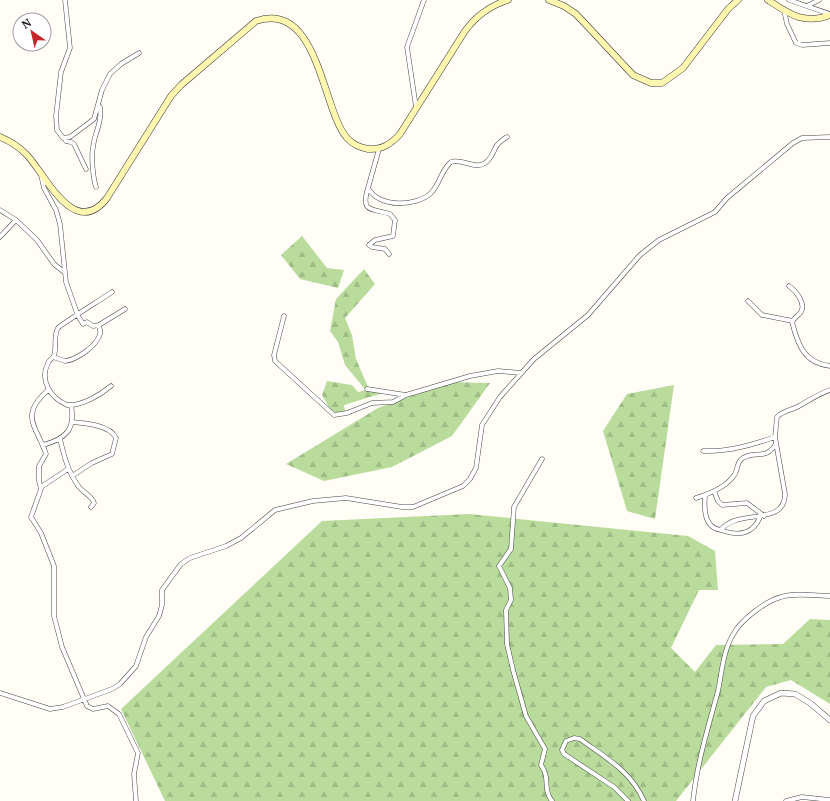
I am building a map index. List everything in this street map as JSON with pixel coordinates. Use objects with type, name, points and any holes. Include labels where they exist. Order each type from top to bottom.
[{"type":"main road","points":[[305,30],[344,134],[353,144],[379,149],[394,140],[474,19],[491,7],[508,0]]},
{"type":"main road","points":[[549,0],[564,6],[576,14],[633,75],[651,83],[662,83],[683,68],[728,9],[738,0]]},
{"type":"main road","points":[[768,0],[801,18],[811,20],[830,15]]},
{"type":"main road","points":[[0,138],[12,142],[22,150],[60,200],[70,207],[86,211],[100,206],[107,198],[156,117],[176,90],[256,21],[268,14],[280,13]]},
{"type":"street","points":[[65,0],[70,48],[61,72],[56,116],[58,133],[66,141],[74,144],[86,169]]},
{"type":"street","points":[[416,107],[407,47],[424,0]]},
{"type":"street","points":[[788,0],[830,15]]},
{"type":"street","points":[[807,6],[819,0]]},
{"type":"street","points":[[784,10],[787,24],[796,43],[802,45],[830,43]]},
{"type":"street","points":[[65,139],[94,118],[106,81],[113,71],[121,64],[139,53]]},
{"type":"street","points":[[96,187],[92,160],[93,146],[101,118],[99,100]]},
{"type":"street","points":[[368,188],[373,196],[382,200],[399,203],[417,200],[425,197],[435,188],[443,172],[451,162],[456,160],[478,165],[484,164],[491,157],[497,144],[506,137]]},
{"type":"street","points":[[0,693],[50,709],[63,707],[112,689],[120,684],[136,666],[146,637],[159,616],[162,605],[162,590],[185,561],[226,546],[241,538],[254,530],[271,512],[282,507],[314,501],[346,498],[402,507],[413,507],[463,486],[470,479],[476,468],[482,425],[500,397],[543,350],[588,315],[632,263],[649,247],[674,232],[704,219],[715,212],[727,198],[797,140],[811,137],[830,137]]},
{"type":"street","points":[[379,149],[365,199],[368,206],[375,212],[390,214],[395,220],[393,236],[376,240],[369,245],[372,247],[385,249],[389,254]]},
{"type":"street","points":[[40,172],[44,188],[59,219],[64,251],[64,272],[78,316],[83,324],[87,322],[93,326],[99,325],[125,309]]},
{"type":"street","points":[[0,210],[16,220],[37,240],[54,264],[64,272]]},
{"type":"street","points":[[0,237],[16,220]]},
{"type":"street","points":[[789,286],[802,305],[801,311],[793,321]]},
{"type":"street","points":[[111,386],[95,396],[71,405],[62,403],[48,390],[45,378],[46,367],[53,357],[58,329],[112,292]]},
{"type":"street","points":[[748,301],[762,315],[793,321]]},
{"type":"street","points":[[284,316],[274,355],[275,361],[334,415],[347,413],[364,404],[393,402],[406,396],[470,376],[498,371],[521,373]]},
{"type":"street","points":[[793,321],[806,356],[818,364],[830,366]]},
{"type":"street","points":[[53,357],[60,360],[69,361],[84,352],[98,338],[100,332],[99,325]]},
{"type":"street","points":[[367,388],[406,396]]},
{"type":"street","points":[[41,486],[38,481],[39,466],[46,454],[33,422],[31,411],[35,402],[48,390]]},
{"type":"street","points":[[721,530],[735,519],[762,517],[780,509],[785,499],[775,437],[775,423],[778,415],[798,407],[813,396],[830,390]]},
{"type":"street","points":[[43,445],[60,439],[67,433],[72,422],[71,405]]},
{"type":"street","points":[[72,422],[101,428],[114,435],[116,438],[112,454],[92,463],[72,476]]},
{"type":"street","points":[[703,451],[728,450],[757,444],[775,437]]},
{"type":"street","points":[[60,439],[68,469],[83,491],[93,500],[94,503],[91,507]]},
{"type":"street","points":[[696,498],[714,491],[732,477],[738,462],[743,458],[765,455],[772,450],[776,444]]},
{"type":"street","points":[[542,458],[514,507],[511,549],[499,566],[510,588],[511,600],[506,610],[506,644],[526,716],[545,749],[541,765],[546,773],[546,794],[552,801]]},
{"type":"street","points":[[68,469],[41,486],[31,517],[41,533],[54,566],[54,616],[62,647],[87,706],[90,708],[108,706],[119,714],[138,753],[134,774],[136,801]]},
{"type":"street","points":[[714,491],[718,501],[722,505],[747,503],[762,517]]},
{"type":"street","points":[[705,495],[705,511],[708,521],[714,529],[736,535],[746,533],[756,526],[762,517]]},
{"type":"street","points":[[693,801],[709,719],[718,691],[725,654],[734,632],[746,618],[780,597],[830,596]]},
{"type":"street","points":[[735,801],[753,716],[764,701],[781,693],[795,694],[810,703],[830,720]]},
{"type":"street","points":[[628,801],[614,787],[564,754],[562,750],[566,741],[574,738],[580,739],[625,773],[636,784],[644,801]]},
{"type":"street","points":[[786,801],[802,796],[830,800]]},
{"type":"green space","points":[[302,236],[327,268],[344,270],[338,288],[300,279],[281,255]]},
{"type":"green space","points":[[364,269],[375,284],[345,318],[352,335],[356,359],[368,387],[364,388],[345,365],[338,342],[330,331],[336,299]]},
{"type":"green space","points":[[327,381],[352,385],[358,392],[375,388],[383,393],[344,405],[345,411],[334,416],[322,395]]},
{"type":"green space","points":[[451,382],[490,383],[452,436],[392,467],[324,481],[286,464],[378,408]]},
{"type":"green space","points":[[674,385],[655,519],[627,511],[603,431],[627,394]]},
{"type":"green space","points":[[469,514],[688,536],[715,551],[718,590],[699,590],[671,648],[695,672],[716,645],[783,644],[810,619],[830,620],[830,704],[791,680],[766,687],[676,801],[165,801],[121,709],[322,521]]}]
